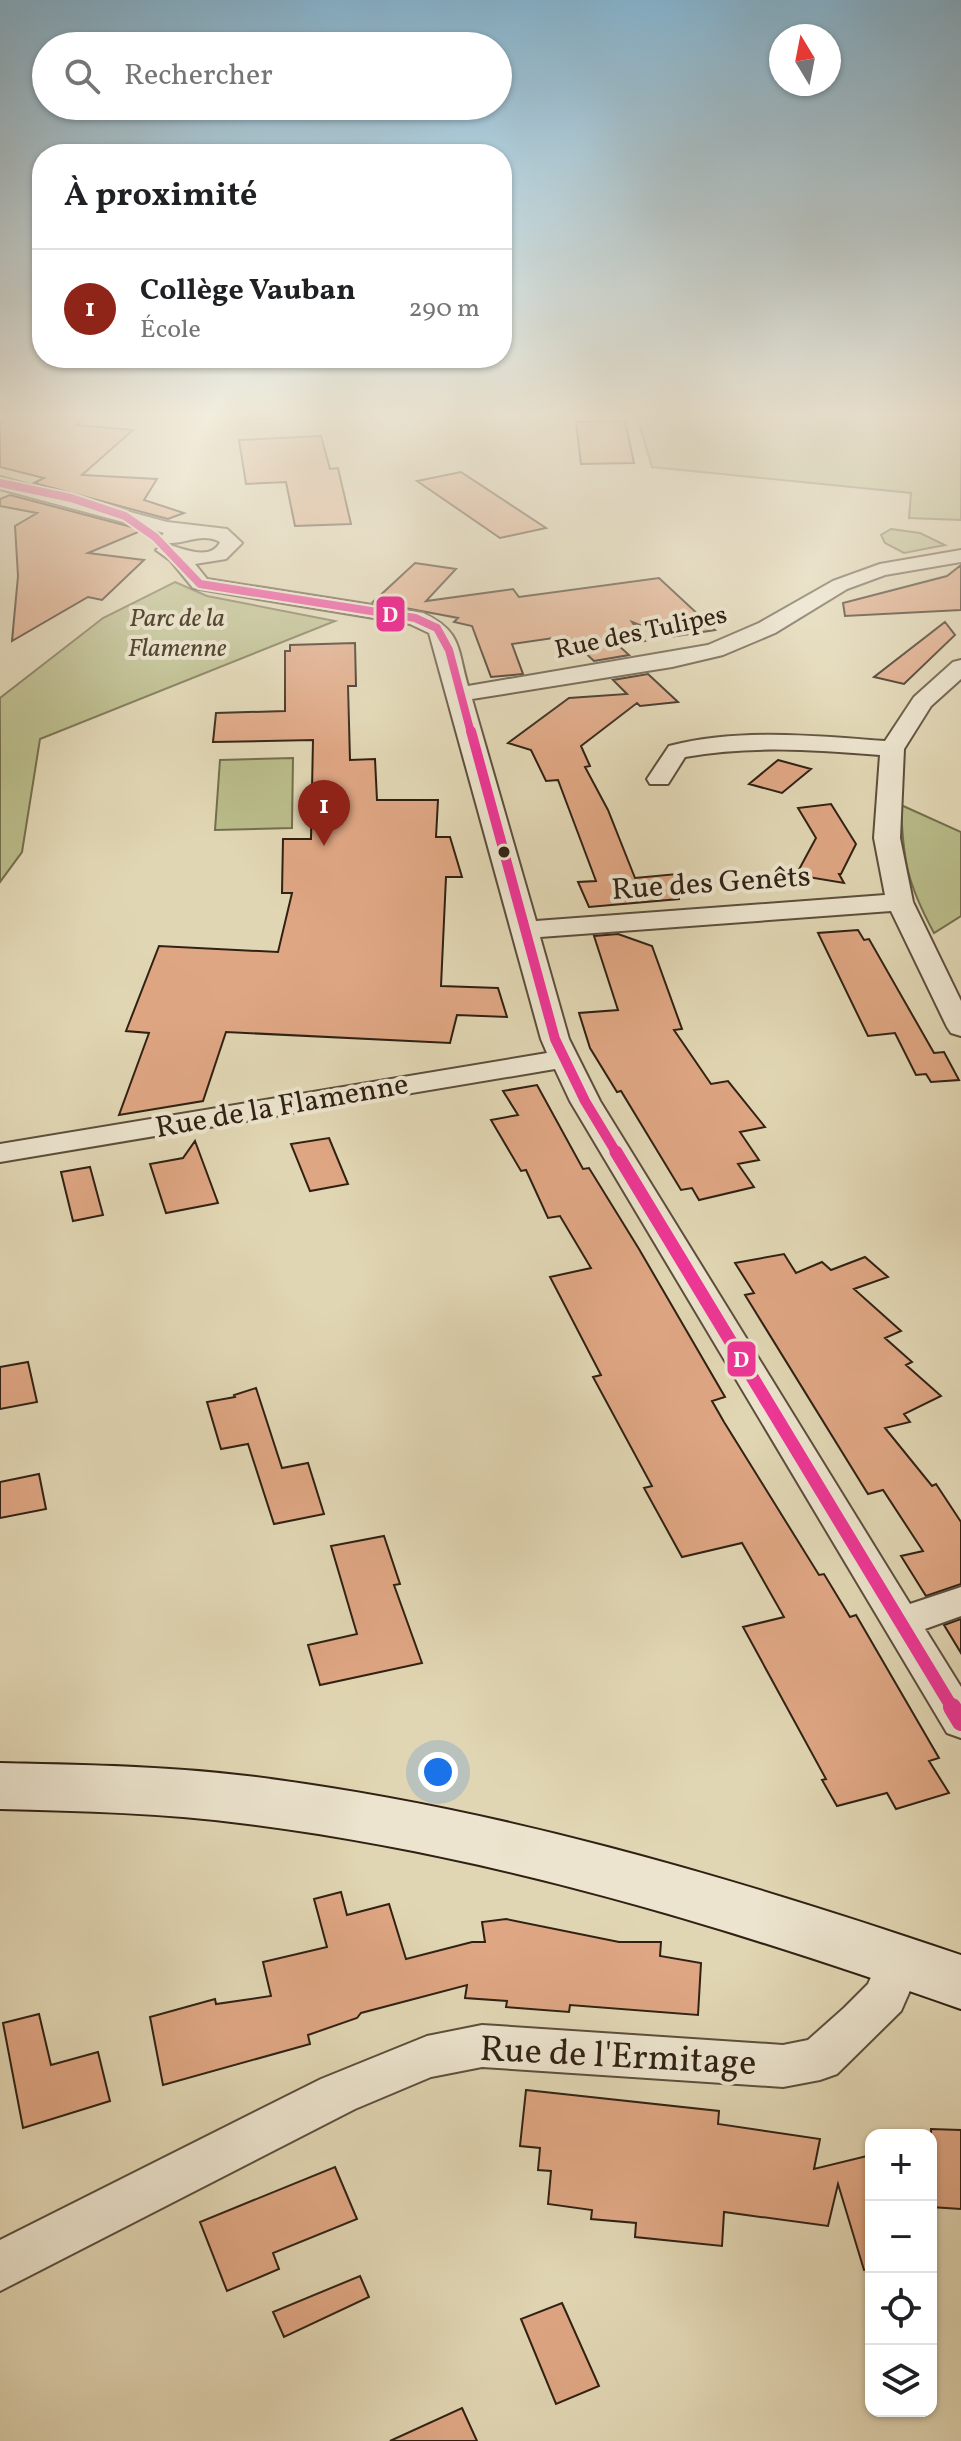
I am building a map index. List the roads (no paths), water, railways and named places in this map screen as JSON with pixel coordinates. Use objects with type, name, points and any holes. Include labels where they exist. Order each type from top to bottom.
[{"type":"main road","points":[[0,1786],[133,1790],[231,1798],[409,1825],[603,1870],[961,1982]]},
{"type":"main road","points":[[900,1961],[961,1954]]},
{"type":"street","points":[[143,527],[171,551],[200,584],[415,618],[437,628],[449,650],[555,1039],[564,1059],[609,1141],[961,1722]]},
{"type":"street","points":[[161,527],[217,533],[231,539],[231,548],[214,556],[171,551]]},
{"type":"street","points":[[171,551],[170,538],[191,532]]},
{"type":"street","points":[[213,587],[206,569],[214,556]]},
{"type":"street","name":"Rue des Tulipes","points":[[460,694],[658,663],[715,650],[767,628],[840,585],[880,570],[961,556]]},
{"type":"street","points":[[961,667],[922,702],[892,749],[887,838],[900,902],[931,971],[961,1027]]},
{"type":"street","points":[[659,779],[677,751],[709,744],[783,741],[892,749]]},
{"type":"street","name":"Rue des Genêts","points":[[527,930],[900,902]]},
{"type":"street","name":"Rue de la Flamenne","points":[[0,1153],[564,1059]]},
{"type":"street","points":[[903,1622],[961,1601]]},
{"type":"street","name":"Rue de l'Ermitage","points":[[0,2266],[338,2094],[427,2057],[482,2046],[783,2066],[820,2059],[885,1997],[900,1961]]},
{"type":"place","name":"Collège Vauban","points":[[324,846]]},
{"type":"park label","name":"Parc de la Flamenne","points":[[177,634]]}]
